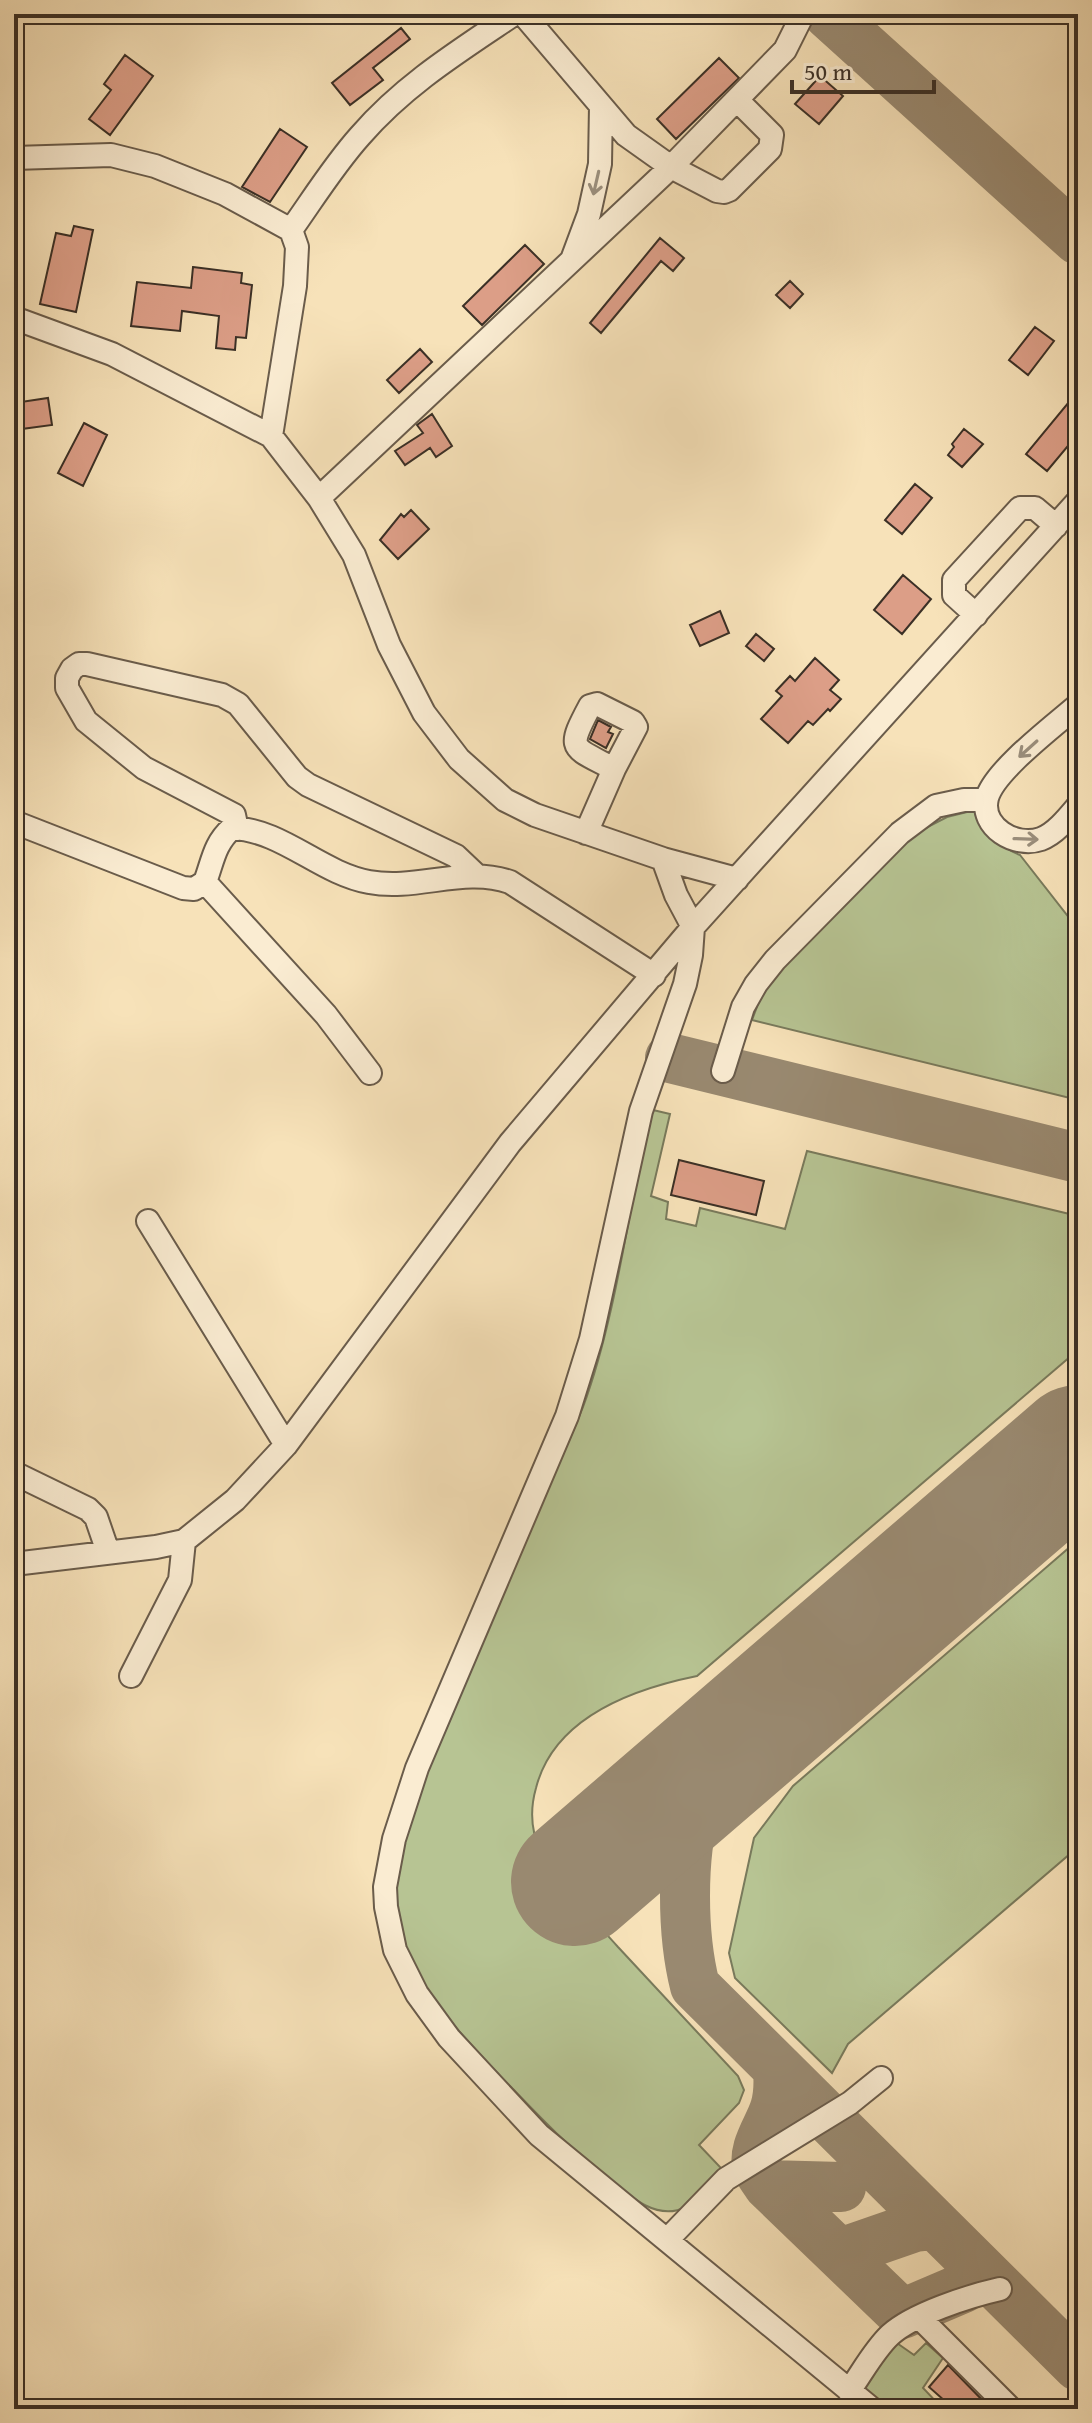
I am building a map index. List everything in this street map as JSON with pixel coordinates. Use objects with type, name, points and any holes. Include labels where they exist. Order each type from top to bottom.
[{"type":"street","points":[[291,230],[359,137],[391,104],[424,74],[514,14]]},
{"type":"street","points":[[523,14],[626,135],[671,167],[717,191],[729,190],[770,149],[773,142],[772,135],[737,100]]},
{"type":"street","points":[[319,498],[671,167],[785,50],[803,14]]},
{"type":"street","points":[[572,260],[589,214],[600,164],[601,106]]},
{"type":"street","points":[[14,158],[111,155],[155,166],[225,194],[291,230],[297,247],[295,286],[271,436]]},
{"type":"street","points":[[14,318],[112,354],[271,436],[319,498],[354,555],[396,659],[439,736],[479,780],[505,800],[535,815],[663,859],[737,879]]},
{"type":"street","points":[[14,1564],[184,1541],[235,1500],[286,1445],[501,1155],[693,927],[1078,501]]},
{"type":"street","points":[[976,615],[954,595],[954,580],[1020,508],[1035,508],[1056,526]]},
{"type":"street","points":[[237,829],[234,815],[144,768],[86,721],[67,688],[67,678],[72,669],[79,664],[87,664],[222,695],[238,704],[297,777],[308,785],[456,856],[475,874]]},
{"type":"street","points":[[1078,705],[1010,765],[993,784],[986,800],[988,818],[1000,833],[1020,842],[1041,839],[1062,824],[1078,806]]},
{"type":"street","points":[[586,833],[614,769]]},
{"type":"street","points":[[723,1071],[743,1007],[775,960],[900,833],[936,806],[964,800],[986,800]]},
{"type":"street","points":[[14,822],[183,888],[194,889],[205,882],[213,853],[221,838],[232,828],[249,829],[270,837],[349,876],[370,882],[422,881],[475,874],[510,882],[654,975]]},
{"type":"street","points":[[663,859],[676,895],[693,927],[685,984],[641,1111],[591,1339],[567,1416],[417,1768],[394,1839],[385,1887],[389,1930],[395,1950],[417,1994],[449,2038],[539,2135],[872,2409]]},
{"type":"street","points":[[205,882],[326,1015],[370,1073]]},
{"type":"street","points":[[148,1221],[286,1445]]},
{"type":"street","points":[[14,1473],[88,1509],[96,1517],[108,1552]]},
{"type":"street","points":[[131,1676],[180,1580],[184,1541]]},
{"type":"street","points":[[667,2240],[726,2179],[850,2103],[881,2078]]},
{"type":"street","points":[[849,2391],[889,2336],[942,2306],[1000,2289]]},
{"type":"street","points":[[920,2318],[1011,2409]]},
{"type":"green space","points":[[977,812],[1000,843],[1020,855],[1067,915],[1078,906],[1078,1100],[752,1020],[764,988],[773,976],[912,835],[947,817]]},
{"type":"green space","points":[[653,1110],[670,1114],[651,1196],[668,1202],[666,1219],[696,1226],[700,1208],[785,1229],[807,1151],[1078,1216],[1078,1350],[697,1676],[647,1689],[599,1710],[560,1742],[545,1763],[534,1796],[532,1820],[535,1837],[548,1865],[588,1914],[738,2076],[744,2090],[739,2103],[699,2145],[721,2168],[696,2199],[686,2207],[673,2211],[661,2211],[638,2201],[585,2159],[542,2119],[459,2031],[415,1969],[398,1921],[395,1895],[402,1841],[410,1815],[594,1376],[611,1309],[644,1139]]},
{"type":"green space","points":[[1078,1540],[1078,1847],[848,2044],[832,2073],[735,1978],[729,1953],[754,1838],[793,1786]]},
{"type":"green space","points":[[894,2341],[914,2355],[926,2343],[943,2358],[923,2388],[943,2409],[889,2409],[866,2391],[866,2384]]},
{"type":"building","points":[[401,28],[410,39],[373,68],[383,80],[350,105],[332,83]]},
{"type":"building","points":[[125,55],[153,76],[110,135],[89,119],[111,90],[104,84]]},
{"type":"building","points":[[719,58],[739,78],[676,139],[657,119]]},
{"type":"building","points":[[820,76],[843,96],[819,124],[795,104]]},
{"type":"building","points":[[280,129],[307,147],[270,202],[242,187]]},
{"type":"building","points":[[74,226],[93,230],[76,312],[40,304],[56,233],[71,236]]},
{"type":"building","points":[[660,238],[684,258],[673,271],[661,261],[601,333],[590,323]]},
{"type":"building","points":[[525,245],[544,264],[482,325],[463,306]]},
{"type":"building","points":[[193,267],[242,273],[241,283],[252,285],[246,338],[236,337],[235,350],[216,348],[219,316],[182,311],[180,331],[131,326],[137,282],[191,288]]},
{"type":"building","points":[[790,281],[803,294],[790,308],[776,295]]},
{"type":"building","points":[[1035,327],[1054,341],[1028,375],[1009,360]]},
{"type":"building","points":[[420,349],[432,362],[399,393],[387,380]]},
{"type":"building","points":[[1078,391],[1078,434],[1047,471],[1026,454]]},
{"type":"building","points":[[48,398],[52,425],[14,430],[14,403]]},
{"type":"building","points":[[432,414],[452,446],[436,457],[430,448],[405,465],[395,451],[423,433],[417,425]]},
{"type":"building","points":[[84,423],[107,435],[83,486],[58,473]]},
{"type":"building","points":[[964,429],[983,444],[962,467],[948,455]]},
{"type":"building","points":[[915,484],[932,498],[902,534],[885,520]]},
{"type":"building","points":[[411,510],[429,529],[398,559],[380,540],[401,514],[404,517]]},
{"type":"building","points":[[903,575],[931,599],[902,634],[874,610]]},
{"type":"building","points":[[720,611],[729,633],[700,646],[690,625]]},
{"type":"building","points":[[756,634],[774,649],[764,661],[746,646]]},
{"type":"building","points":[[815,658],[839,680],[830,690],[841,699],[813,725],[808,721],[788,743],[761,719],[782,696],[776,691],[790,676],[795,681]]},
{"type":"building","points":[[598,720],[611,727],[608,732],[613,734],[606,748],[590,739]]},
{"type":"building","points":[[679,1160],[764,1181],[756,1215],[671,1195]]},
{"type":"building","points":[[948,2365],[991,2409],[954,2409],[929,2387]]},
{"type":"taxiway","points":[[828,14],[1078,240]]},
{"type":"taxiway","points":[[670,1058],[1078,1158]]},
{"type":"taxiway","points":[[717,1760],[698,1800],[688,1848],[686,1920],[695,1986],[1078,2366]]},
{"type":"taxiway","points":[[778,2070],[776,2103],[757,2154],[758,2169],[768,2185],[902,2314],[963,2288]]},
{"type":"taxiway","points":[[768,2185],[841,2187]]},
{"type":"taxiway","points":[[840,2253],[915,2227],[934,2225]]},
{"type":"runway","points":[[575,1882],[1078,1449]]}]
